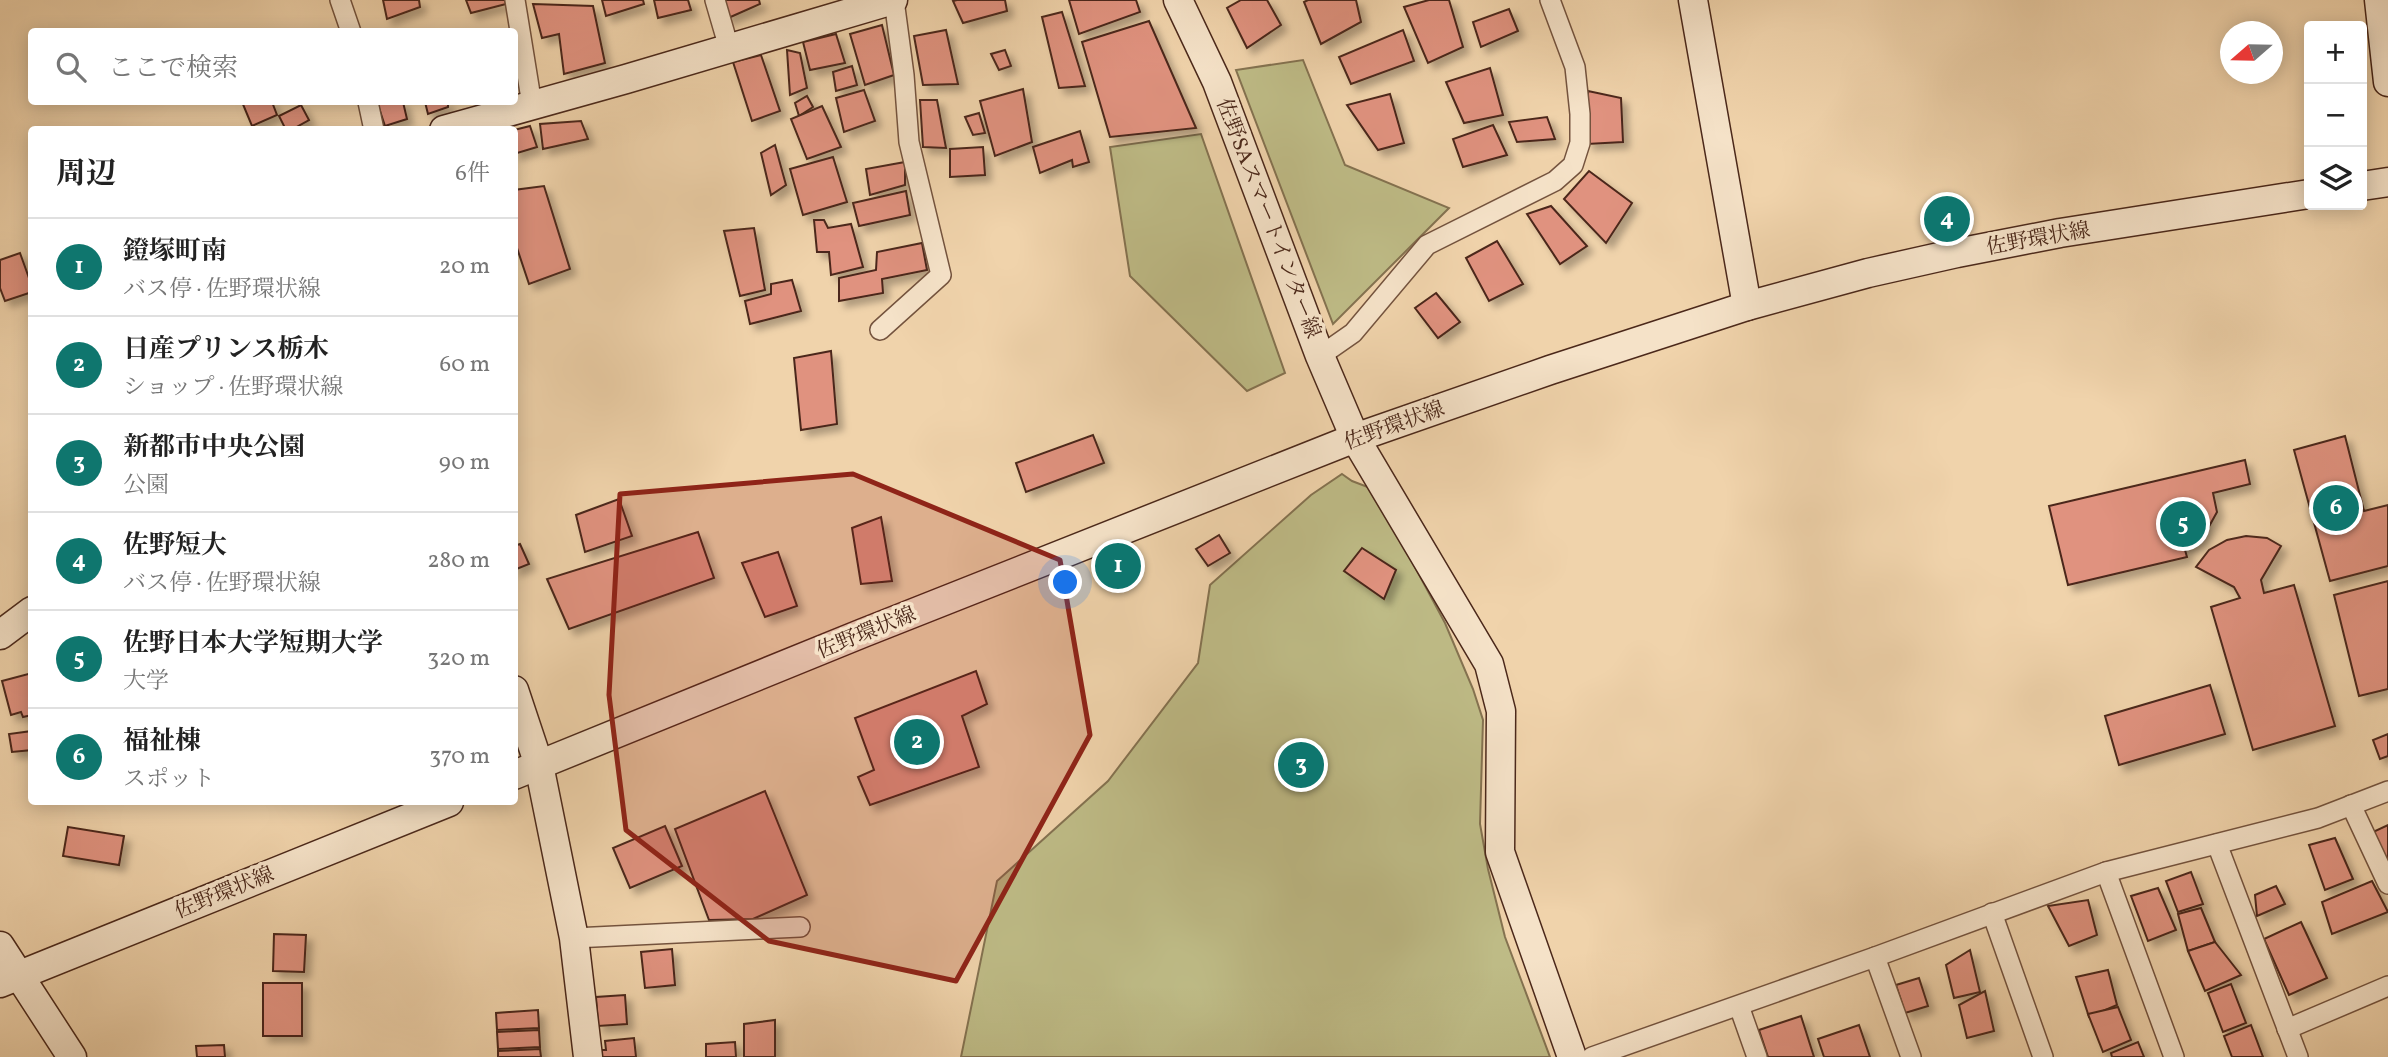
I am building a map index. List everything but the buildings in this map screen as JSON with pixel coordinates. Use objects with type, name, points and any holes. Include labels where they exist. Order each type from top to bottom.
[{"type":"main road","points":[[458,126],[893,0]]},
{"type":"main road","name":"佐野SAスマートインター線","points":[[1178,0],[1202,46],[1227,105],[1320,356],[1355,438],[1489,664],[1501,711],[1500,852],[1572,1057]]},
{"type":"main road","points":[[1693,0],[1747,306]]},
{"type":"main road","points":[[2379,0],[2388,82]]},
{"type":"main road","points":[[2367,185],[2388,182]]},
{"type":"main road","name":"佐野環状線","points":[[527,770],[1355,438],[1550,370],[1747,306],[1868,273],[1957,253],[2060,233],[2304,195]]},
{"type":"main road","points":[[0,635],[28,614]]},
{"type":"main road","points":[[518,715],[527,770],[574,938],[588,1057]]},
{"type":"main road","name":"佐野環状線","points":[[10,979],[442,805]]},
{"type":"main road","points":[[0,946],[10,979],[72,1057]]},
{"type":"street","points":[[340,0],[350,28]]},
{"type":"street","points":[[515,0],[532,105]]},
{"type":"street","points":[[715,0],[729,48]]},
{"type":"street","points":[[880,330],[941,275],[909,142],[904,75],[893,0]]},
{"type":"street","points":[[1320,356],[1353,332],[1427,244],[1555,181],[1573,166],[1580,143],[1575,67],[1550,0]]},
{"type":"street","points":[[369,105],[373,126]]},
{"type":"street","points":[[1592,1057],[2106,872],[2318,818],[2388,791]]},
{"type":"street","points":[[2351,805],[2388,884]]},
{"type":"street","points":[[2217,844],[2298,1057]]},
{"type":"street","points":[[2106,872],[2174,1057]]},
{"type":"street","points":[[1992,913],[2043,1057]]},
{"type":"street","points":[[574,938],[800,926]]},
{"type":"street","points":[[1875,957],[1911,1057]]},
{"type":"street","points":[[2287,1029],[2388,986]]},
{"type":"street","points":[[1739,1006],[1757,1057]]},
{"type":"highlighted area","points":[[853,474],[1060,560],[1090,735],[956,981],[769,941],[626,830],[609,695],[620,494]]},
{"type":"shaded area","points":[[1303,60],[1345,165],[1449,208],[1333,324],[1236,70]]},
{"type":"shaded area","points":[[1201,134],[1285,373],[1247,391],[1130,276],[1110,147]]},
{"type":"shaded area","points":[[1342,474],[1373,489],[1445,623],[1473,689],[1483,720],[1480,824],[1488,869],[1505,937],[1550,1057],[961,1057],[997,881],[1108,781],[1198,663],[1210,585],[1311,495]]},
{"type":"place","name":"佐野短大","points":[[1947,219]]},
{"type":"place","name":"福祉棟","points":[[2336,508]]},
{"type":"place","name":"佐野日本大学短期大学","points":[[2183,524]]},
{"type":"place","name":"鐙塚町南","points":[[1118,566]]},
{"type":"place","name":"日産プリンス栃木","points":[[917,742]]},
{"type":"place","name":"新都市中央公園","points":[[1301,765]]}]
